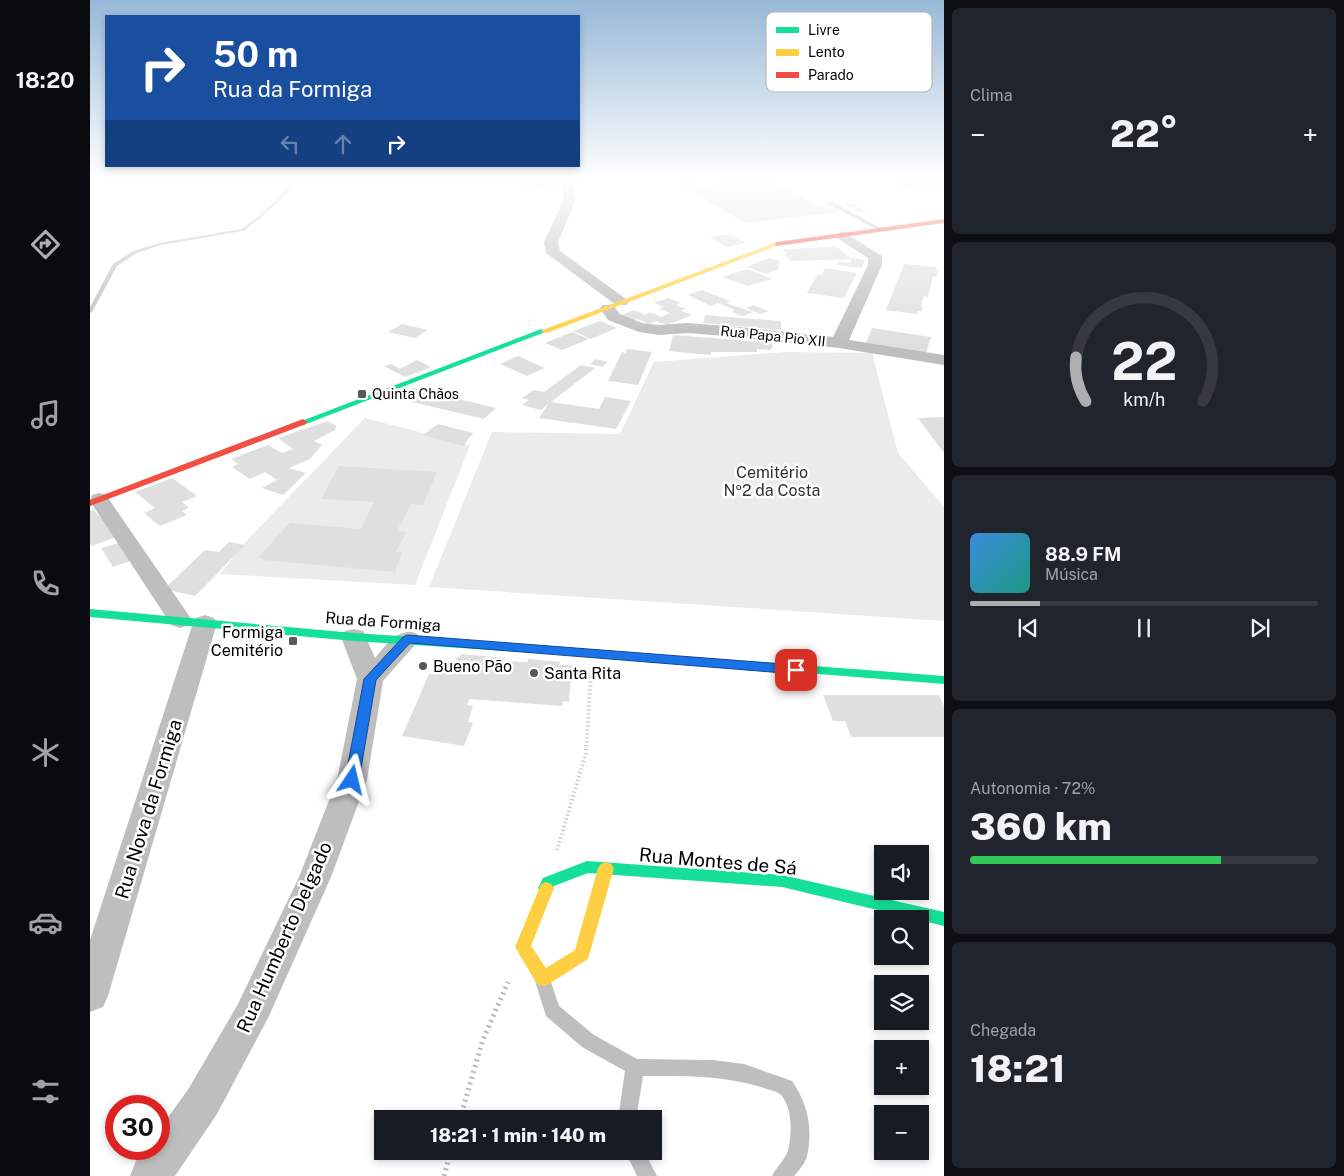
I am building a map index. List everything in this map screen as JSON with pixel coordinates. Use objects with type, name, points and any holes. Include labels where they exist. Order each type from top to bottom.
[{"type":"main road","points":[[94,501],[776,244],[849,234]]},
{"type":"main road","name":"Rua da Formiga","points":[[90,614],[354,637],[407,639],[944,680]]},
{"type":"main road","name":"Rua Montes de Sá","points":[[548,882],[587,867],[782,881],[944,919]]},
{"type":"main road","points":[[548,882],[523,946],[543,979],[582,954],[606,868]]},
{"type":"street","name":"Rua Papa Pio XII","points":[[555,234],[551,242],[553,253],[615,305],[614,317],[639,327],[659,330],[687,328],[739,332],[839,343],[944,360]]},
{"type":"street","points":[[839,343],[875,265],[875,256],[842,235]]},
{"type":"street","points":[[94,501],[193,622]]},
{"type":"street","name":"Rua Nova da Formiga","points":[[90,996],[193,622]]},
{"type":"street","points":[[354,637],[370,679],[407,639]]},
{"type":"street","name":"Rua Humberto Delgado","points":[[151,1176],[203,1101],[251,1016],[315,877],[352,780],[370,679]]},
{"type":"lane","points":[[543,979],[552,1010],[588,1040],[635,1066],[713,1068],[744,1073],[786,1087],[796,1102],[800,1124],[797,1156],[782,1176]]},
{"type":"lane","points":[[628,1110],[635,1066]]},
{"type":"lane","points":[[639,1160],[647,1176]]},
{"type":"path","points":[[548,882],[586,754],[593,653]]},
{"type":"path","points":[[463,1110],[482,1042],[523,946]]},
{"type":"path","points":[[444,1176],[448,1160]]},
{"type":"green space","name":"Cemitério Nº2 da Costa","points":[[785,352],[872,353],[898,453],[944,507],[944,621],[429,587],[492,432],[620,434],[654,362]]},
{"type":"green space","points":[[365,418],[470,445],[415,585],[220,574],[249,538]]},
{"type":"building","points":[[730,234],[746,243],[726,247],[710,237]]},
{"type":"building","points":[[839,248],[851,259],[791,261],[784,254],[788,254],[782,249]]},
{"type":"building","points":[[769,258],[780,261],[778,270],[766,274],[746,267]]},
{"type":"building","points":[[852,258],[865,260],[862,268],[836,265],[838,262],[850,263]]},
{"type":"building","points":[[904,264],[936,267],[935,271],[938,271],[936,277],[933,276],[928,297],[924,296],[921,306],[923,307],[922,311],[918,311],[917,314],[886,310]]},
{"type":"building","points":[[825,268],[857,273],[844,298],[807,293],[818,274],[822,275]]},
{"type":"building","points":[[747,269],[772,279],[747,286],[723,277]]},
{"type":"building","points":[[702,290],[730,301],[726,303],[753,312],[743,316],[731,312],[735,310],[718,303],[711,306],[688,295]]},
{"type":"building","points":[[668,298],[681,303],[676,305],[686,309],[681,311],[692,315],[667,325],[656,321],[649,324],[637,319],[632,321],[619,316],[634,310],[645,315],[650,312],[661,317],[670,313],[659,309],[664,307],[654,303]]},
{"type":"building","points":[[753,305],[769,311],[761,314],[746,308]]},
{"type":"building","points":[[705,315],[781,321],[781,330],[703,323]]},
{"type":"building","points":[[600,321],[617,328],[591,339],[573,331]]},
{"type":"building","points":[[402,324],[428,330],[415,338],[388,332]]},
{"type":"building","points":[[872,328],[931,337],[926,353],[866,343]]},
{"type":"building","points":[[572,332],[589,339],[562,350],[545,343]]},
{"type":"building","points":[[673,335],[771,343],[773,346],[771,350],[757,349],[757,352],[711,352],[711,355],[669,351]]},
{"type":"building","points":[[627,349],[652,352],[638,385],[608,381],[622,352],[625,353]]},
{"type":"building","points":[[518,356],[545,368],[527,376],[500,364]]},
{"type":"building","points":[[596,359],[608,362],[602,367],[590,364]]},
{"type":"building","points":[[417,360],[431,367],[405,377],[384,366],[391,364],[400,369]]},
{"type":"building","points":[[581,365],[595,368],[551,402],[599,409],[605,397],[631,401],[616,429],[539,418],[549,403],[541,410],[522,405],[529,400],[522,398],[534,390],[544,392]]},
{"type":"building","points":[[413,388],[496,408],[484,419],[391,397]]},
{"type":"building","points":[[944,417],[944,453],[918,418]]},
{"type":"building","points":[[328,421],[336,426],[335,430],[314,441],[322,445],[310,459],[289,468],[306,473],[283,495],[262,488],[277,480],[265,472],[250,479],[232,467],[238,464],[231,459],[268,445],[282,453],[293,449],[278,438]]},
{"type":"building","points":[[438,424],[473,433],[463,446],[423,435]]},
{"type":"building","points":[[339,466],[437,472],[423,505],[411,504],[397,531],[406,532],[396,552],[402,553],[395,572],[264,560],[258,557],[290,523],[361,529],[374,502],[321,499]]},
{"type":"building","points":[[172,478],[197,496],[182,502],[189,508],[182,511],[187,515],[160,526],[144,513],[155,508],[135,492]]},
{"type":"building","points":[[93,510],[119,536],[92,546],[90,544],[90,511]]},
{"type":"building","points":[[229,542],[245,545],[195,596],[164,589],[205,550],[219,552]]},
{"type":"building","points":[[119,543],[130,561],[113,567],[101,548]]},
{"type":"building","points":[[461,654],[505,658],[504,661],[528,662],[528,659],[560,662],[559,665],[572,665],[569,702],[563,701],[562,706],[470,699],[467,705],[473,706],[468,722],[473,723],[464,746],[402,736],[429,674],[439,674],[441,665],[455,666],[457,657],[460,657]]},
{"type":"building","points":[[823,695],[939,695],[944,706],[944,737],[851,737],[845,721],[833,721]]},
{"type":"waterway","points":[[90,312],[115,265],[135,252],[160,244],[219,234]]},
{"type":"traffic: fast","points":[[303,422],[544,331]]},
{"type":"traffic: fast","points":[[90,613],[354,637],[536,649]]},
{"type":"traffic: fast","points":[[748,665],[944,680]]},
{"type":"traffic: fast","points":[[546,888],[548,882],[587,867],[782,881],[944,919]]},
{"type":"traffic: slow","points":[[544,331],[777,244]]},
{"type":"traffic: slow","points":[[536,649],[748,665]]},
{"type":"traffic: slow","points":[[546,888],[523,947],[543,979],[582,954],[606,868]]},
{"type":"traffic: jam","points":[[777,244],[850,234]]},
{"type":"traffic: jam","points":[[90,503],[303,422]]},
{"type":"place","name":"Quinta Chãos","points":[[362,394]]},
{"type":"place","name":"Formiga Cemitério","points":[[293,641]]},
{"type":"place","name":"Bueno Pão","points":[[423,666]]},
{"type":"place","name":"Santa Rita","points":[[534,673]]},
{"type":"route","points":[[352,780],[370,679],[407,639],[796,670]]}]
